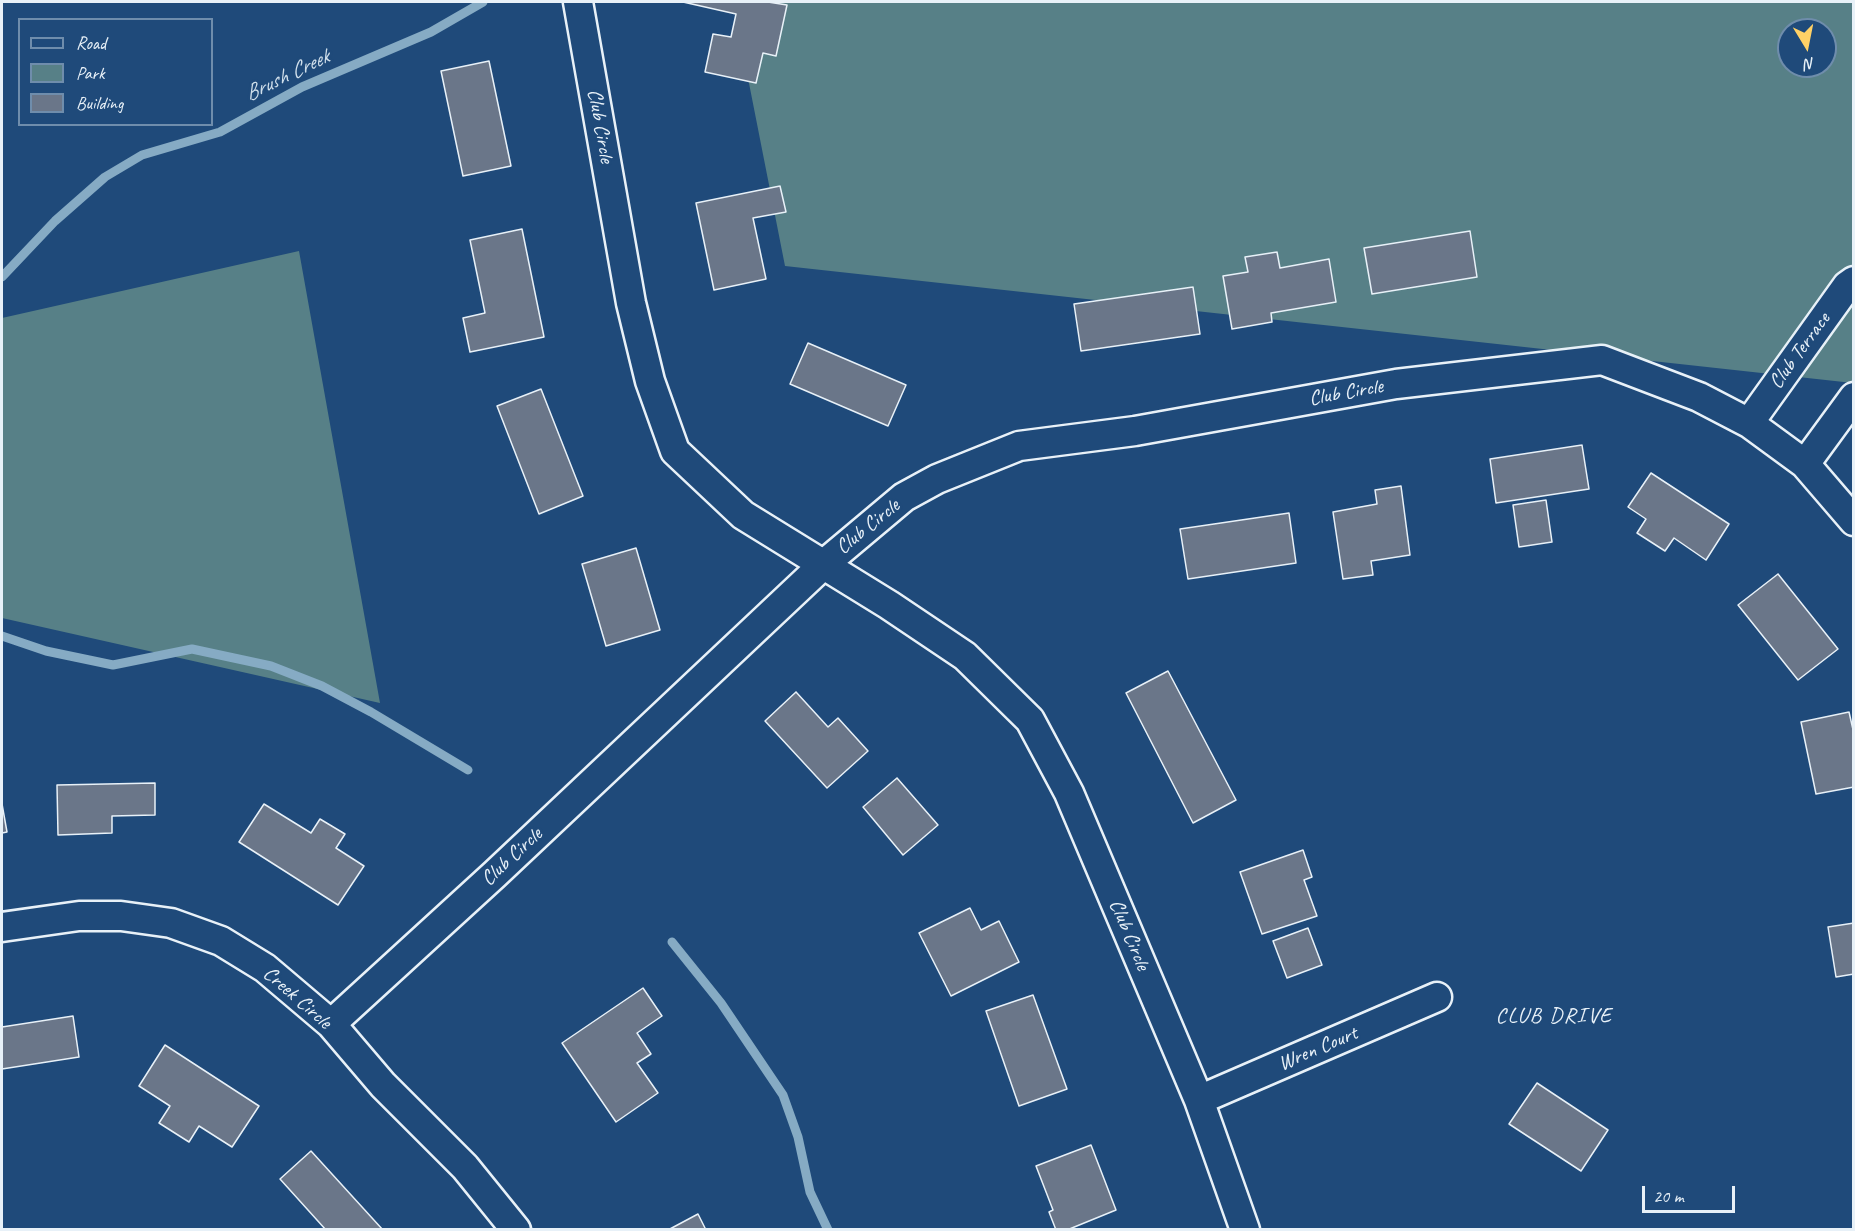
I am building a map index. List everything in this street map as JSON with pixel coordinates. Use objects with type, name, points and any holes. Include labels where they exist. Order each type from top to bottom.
[{"type":"street","name":"Club Circle","points":[[578,2],[631,303],[650,381],[675,451],[743,515],[889,605],[965,656],[1030,720],[1069,793],[1199,1100],[1245,1230]]},
{"type":"street","name":"Club Terrace","points":[[1749,423],[1854,280]]},
{"type":"street","name":"Club Circle","points":[[331,1024],[504,866],[823,565],[904,497],[937,479],[1019,446],[1136,431],[1396,384],[1602,360],[1699,397],[1749,423],[1805,464],[1854,521]]},
{"type":"street","points":[[1805,464],[1854,398]]},
{"type":"street","name":"Creek Circle","points":[[2,927],[79,916],[121,916],[171,923],[221,941],[265,968],[331,1024],[383,1085],[465,1167],[516,1230]]},
{"type":"street","name":"Wren Court","points":[[1199,1100],[1437,997]]},
{"type":"green space","points":[[733,2],[1853,2],[1853,383],[785,266]]},
{"type":"green space","points":[[299,251],[380,703],[2,618],[2,318]]},
{"type":"building","points":[[683,2],[768,2],[787,5],[776,56],[763,53],[756,83],[705,72],[713,34],[731,37],[736,14]]},
{"type":"building","points":[[489,61],[511,166],[463,176],[441,71]]},
{"type":"building","points":[[780,186],[786,212],[753,218],[766,279],[714,290],[696,203]]},
{"type":"building","points":[[522,229],[544,337],[470,352],[463,318],[485,313],[470,240]]},
{"type":"building","points":[[1470,231],[1477,277],[1372,294],[1364,248]]},
{"type":"building","points":[[1277,252],[1280,268],[1329,259],[1336,302],[1271,313],[1272,322],[1232,329],[1223,276],[1248,272],[1245,257]]},
{"type":"building","points":[[1193,287],[1200,334],[1081,351],[1074,304]]},
{"type":"building","points":[[808,343],[906,385],[888,426],[790,384]]},
{"type":"building","points":[[541,389],[583,496],[539,514],[497,406]]},
{"type":"building","points":[[1582,445],[1589,489],[1496,503],[1490,459]]},
{"type":"building","points":[[1651,473],[1729,524],[1706,560],[1674,538],[1665,551],[1637,533],[1646,519],[1628,507]]},
{"type":"building","points":[[1401,486],[1410,555],[1371,561],[1373,575],[1343,579],[1333,512],[1377,504],[1375,490]]},
{"type":"building","points":[[1546,500],[1552,542],[1519,547],[1513,505]]},
{"type":"building","points":[[1289,513],[1296,563],[1188,579],[1180,529]]},
{"type":"building","points":[[636,548],[660,630],[606,646],[582,564]]},
{"type":"building","points":[[1778,574],[1838,649],[1798,680],[1738,605]]},
{"type":"building","points":[[1168,671],[1236,800],[1193,823],[1126,693]]},
{"type":"building","points":[[796,692],[828,727],[838,718],[868,751],[827,788],[765,721]]},
{"type":"building","points":[[1849,712],[1854,734],[1854,787],[1816,794],[1801,722]]},
{"type":"building","points":[[897,778],[938,825],[903,855],[863,807]]},
{"type":"building","points":[[155,783],[155,815],[112,816],[112,833],[58,835],[57,785]]},
{"type":"building","points":[[2,804],[7,832],[2,833]]},
{"type":"building","points":[[264,804],[311,833],[320,819],[345,834],[336,848],[364,866],[338,905],[239,842]]},
{"type":"building","points":[[1303,850],[1312,877],[1304,880],[1317,916],[1262,934],[1240,872]]},
{"type":"building","points":[[970,908],[981,930],[999,921],[1019,962],[951,996],[919,933]]},
{"type":"building","points":[[1854,923],[1854,974],[1836,977],[1828,927]]},
{"type":"building","points":[[1308,928],[1322,965],[1287,978],[1273,941]]},
{"type":"building","points":[[643,988],[662,1016],[637,1033],[651,1054],[637,1063],[658,1093],[616,1122],[562,1043]]},
{"type":"building","points":[[1033,995],[1067,1089],[1019,1106],[986,1011]]},
{"type":"building","points":[[73,1016],[79,1057],[2,1069],[2,1027]]},
{"type":"building","points":[[165,1045],[259,1106],[232,1147],[199,1126],[189,1142],[159,1123],[170,1106],[139,1086]]},
{"type":"building","points":[[1537,1083],[1608,1130],[1581,1171],[1509,1124]]},
{"type":"building","points":[[1091,1145],[1116,1210],[1067,1230],[1056,1230],[1049,1212],[1053,1210],[1036,1166]]},
{"type":"building","points":[[311,1151],[383,1230],[326,1230],[280,1179]]},
{"type":"building","points":[[698,1214],[706,1230],[668,1230]]},
{"type":"waterway","name":"Brush Creek","points":[[2,277],[55,221],[105,177],[142,155],[220,132],[302,87],[431,32],[483,2]]},
{"type":"waterway","points":[[2,636],[46,651],[113,665],[192,649],[271,666],[322,686],[371,712],[468,770]]},
{"type":"waterway","points":[[672,942],[721,1003],[783,1095],[798,1137],[810,1192],[828,1230]]},
{"type":"district","name":"CLUB DRIVE","points":[[1554,1016]]}]
